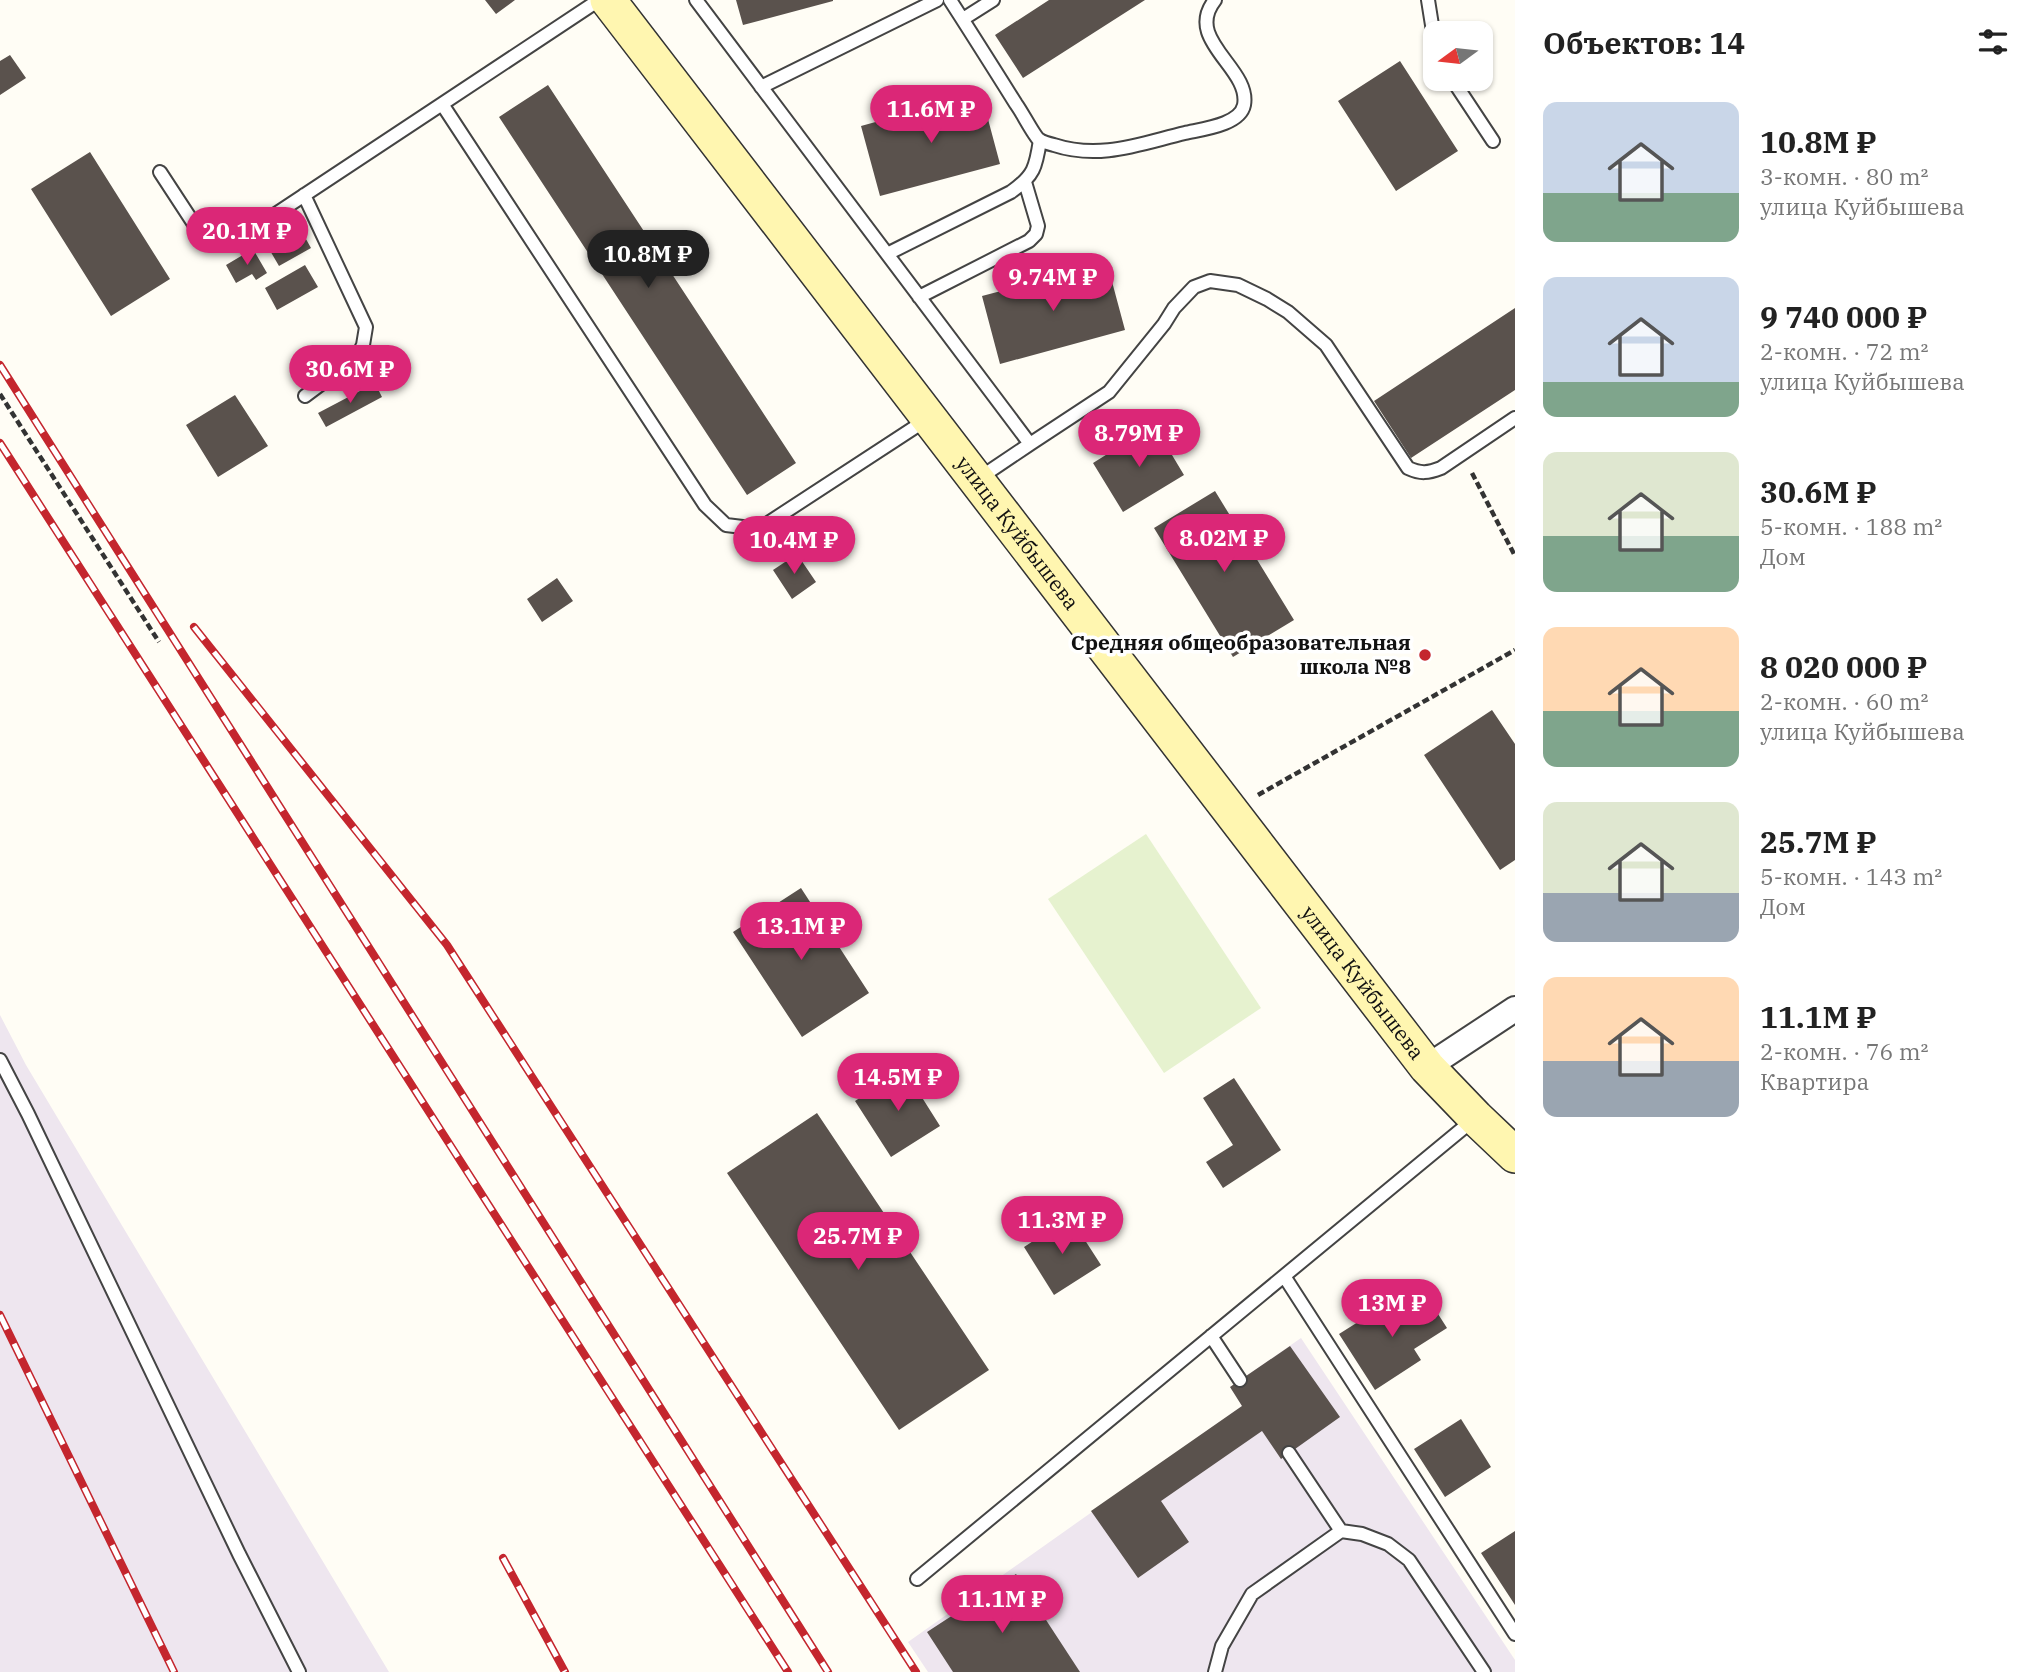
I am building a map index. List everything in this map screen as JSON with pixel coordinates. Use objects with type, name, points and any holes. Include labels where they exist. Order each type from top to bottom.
[{"type":"street","name":"улица Куйбышева","points":[[608,0],[1427,1067],[1515,1155]]},
{"type":"street","points":[[1427,1067],[1515,1009]]},
{"type":"lane","points":[[160,173],[194,224],[218,236],[236,236],[256,227],[598,0]]},
{"type":"lane","points":[[696,0],[1030,444]]},
{"type":"lane","points":[[761,87],[937,0]]},
{"type":"lane","points":[[950,0],[1040,140],[1072,151],[1092,153],[1208,128],[1238,117],[1244,104],[1242,87],[1210,37],[1205,21],[1208,9],[1215,0]]},
{"type":"lane","points":[[962,19],[993,0]]},
{"type":"lane","points":[[1428,0],[1431,21]]},
{"type":"lane","points":[[1460,91],[1493,141]]},
{"type":"lane","points":[[442,104],[705,505],[726,525],[759,529],[929,418]]},
{"type":"lane","points":[[887,254],[1011,192],[1025,182],[1036,167],[1040,140]]},
{"type":"lane","points":[[919,296],[1029,242],[1036,234],[1038,226],[1025,182]]},
{"type":"lane","points":[[304,195],[366,327],[363,345],[357,357],[304,396]]},
{"type":"lane","points":[[976,480],[1109,392],[1174,308],[1194,287],[1210,281],[1238,285],[1267,299],[1288,312],[1326,345],[1408,468],[1417,473],[1429,473],[1441,468],[1515,418]]},
{"type":"lane","points":[[0,1060],[239,1554],[299,1672]]},
{"type":"lane","points":[[917,1578],[1476,1118]]},
{"type":"lane","points":[[1284,1276],[1515,1634]]},
{"type":"lane","points":[[1211,1336],[1240,1380]]},
{"type":"lane","points":[[1289,1453],[1341,1531]]},
{"type":"lane","points":[[1215,1672],[1222,1646],[1252,1594],[1341,1531],[1362,1534],[1388,1544],[1409,1560],[1484,1672]]},
{"type":"path","points":[[0,394],[159,642]]},
{"type":"path","points":[[1462,454],[1515,556]]},
{"type":"path","points":[[1231,812],[1286,778],[1515,650]]},
{"type":"shaded area","points":[[0,1015],[26,1065],[389,1672],[0,1672]]},
{"type":"shaded area","points":[[1301,1338],[1515,1660],[1515,1672],[928,1672],[908,1642],[1242,1406],[1230,1387]]},
{"type":"green space","points":[[1146,834],[1261,1008],[1164,1073],[1048,899]]},
{"type":"building","points":[[485,0],[515,0],[496,14]]},
{"type":"building","points":[[736,0],[833,0],[833,1],[743,25]]},
{"type":"building","points":[[1049,0],[1145,0],[1023,78],[995,35]]},
{"type":"building","points":[[10,55],[26,78],[0,95],[0,61]]},
{"type":"building","points":[[1400,61],[1458,151],[1396,191],[1338,101]]},
{"type":"building","points":[[548,85],[796,463],[747,495],[499,117]]},
{"type":"building","points":[[981,93],[1000,164],[880,196],[861,126]]},
{"type":"building","points":[[90,152],[170,279],[111,316],[31,189]]},
{"type":"building","points":[[297,223],[311,248],[279,266],[265,242]]},
{"type":"building","points":[[253,249],[267,273],[256,280],[252,274],[236,283],[226,265]]},
{"type":"building","points":[[1107,263],[1125,330],[1000,364],[982,296]]},
{"type":"building","points":[[305,265],[318,287],[277,310],[265,288]]},
{"type":"building","points":[[1515,308],[1515,390],[1411,458],[1374,401]]},
{"type":"building","points":[[375,383],[382,397],[326,427],[318,413]]},
{"type":"building","points":[[235,395],[268,446],[218,477],[186,425]]},
{"type":"building","points":[[1154,425],[1184,475],[1123,512],[1093,463]]},
{"type":"building","points":[[1215,491],[1294,620],[1233,657],[1154,528]]},
{"type":"building","points":[[797,554],[816,582],[792,599],[773,570]]},
{"type":"building","points":[[557,578],[573,601],[542,622],[527,599]]},
{"type":"building","points":[[1492,710],[1515,744],[1515,860],[1500,870],[1424,755]]},
{"type":"building","points":[[801,888],[869,993],[802,1037],[733,932]]},
{"type":"building","points":[[904,1069],[940,1126],[891,1157],[855,1101]]},
{"type":"building","points":[[1234,1078],[1281,1150],[1223,1188],[1206,1162],[1233,1145],[1203,1098]]},
{"type":"building","points":[[817,1113],[989,1370],[899,1430],[727,1173]]},
{"type":"building","points":[[1070,1217],[1101,1265],[1054,1295],[1024,1247]]},
{"type":"building","points":[[1424,1292],[1447,1328],[1414,1349],[1421,1360],[1375,1390],[1339,1334],[1385,1305],[1391,1314]]},
{"type":"building","points":[[1290,1346],[1340,1417],[1281,1459],[1262,1431],[1161,1501],[1189,1542],[1138,1578],[1091,1511],[1242,1406],[1230,1387]]},
{"type":"building","points":[[1461,1419],[1491,1467],[1445,1497],[1414,1449]]},
{"type":"building","points":[[1515,1531],[1515,1605],[1481,1553]]},
{"type":"building","points":[[1016,1574],[1080,1672],[953,1672],[927,1632]]},
{"type":"railway","points":[[0,365],[828,1672]]},
{"type":"railway","points":[[0,443],[788,1672]]},
{"type":"railway","points":[[194,627],[447,945],[916,1672]]},
{"type":"railway","points":[[0,1315],[174,1672]]},
{"type":"railway","points":[[503,1558],[565,1672]]},
{"type":"place","name":"Средняя общеобразовательная школа №8","points":[[1425,655]]}]
